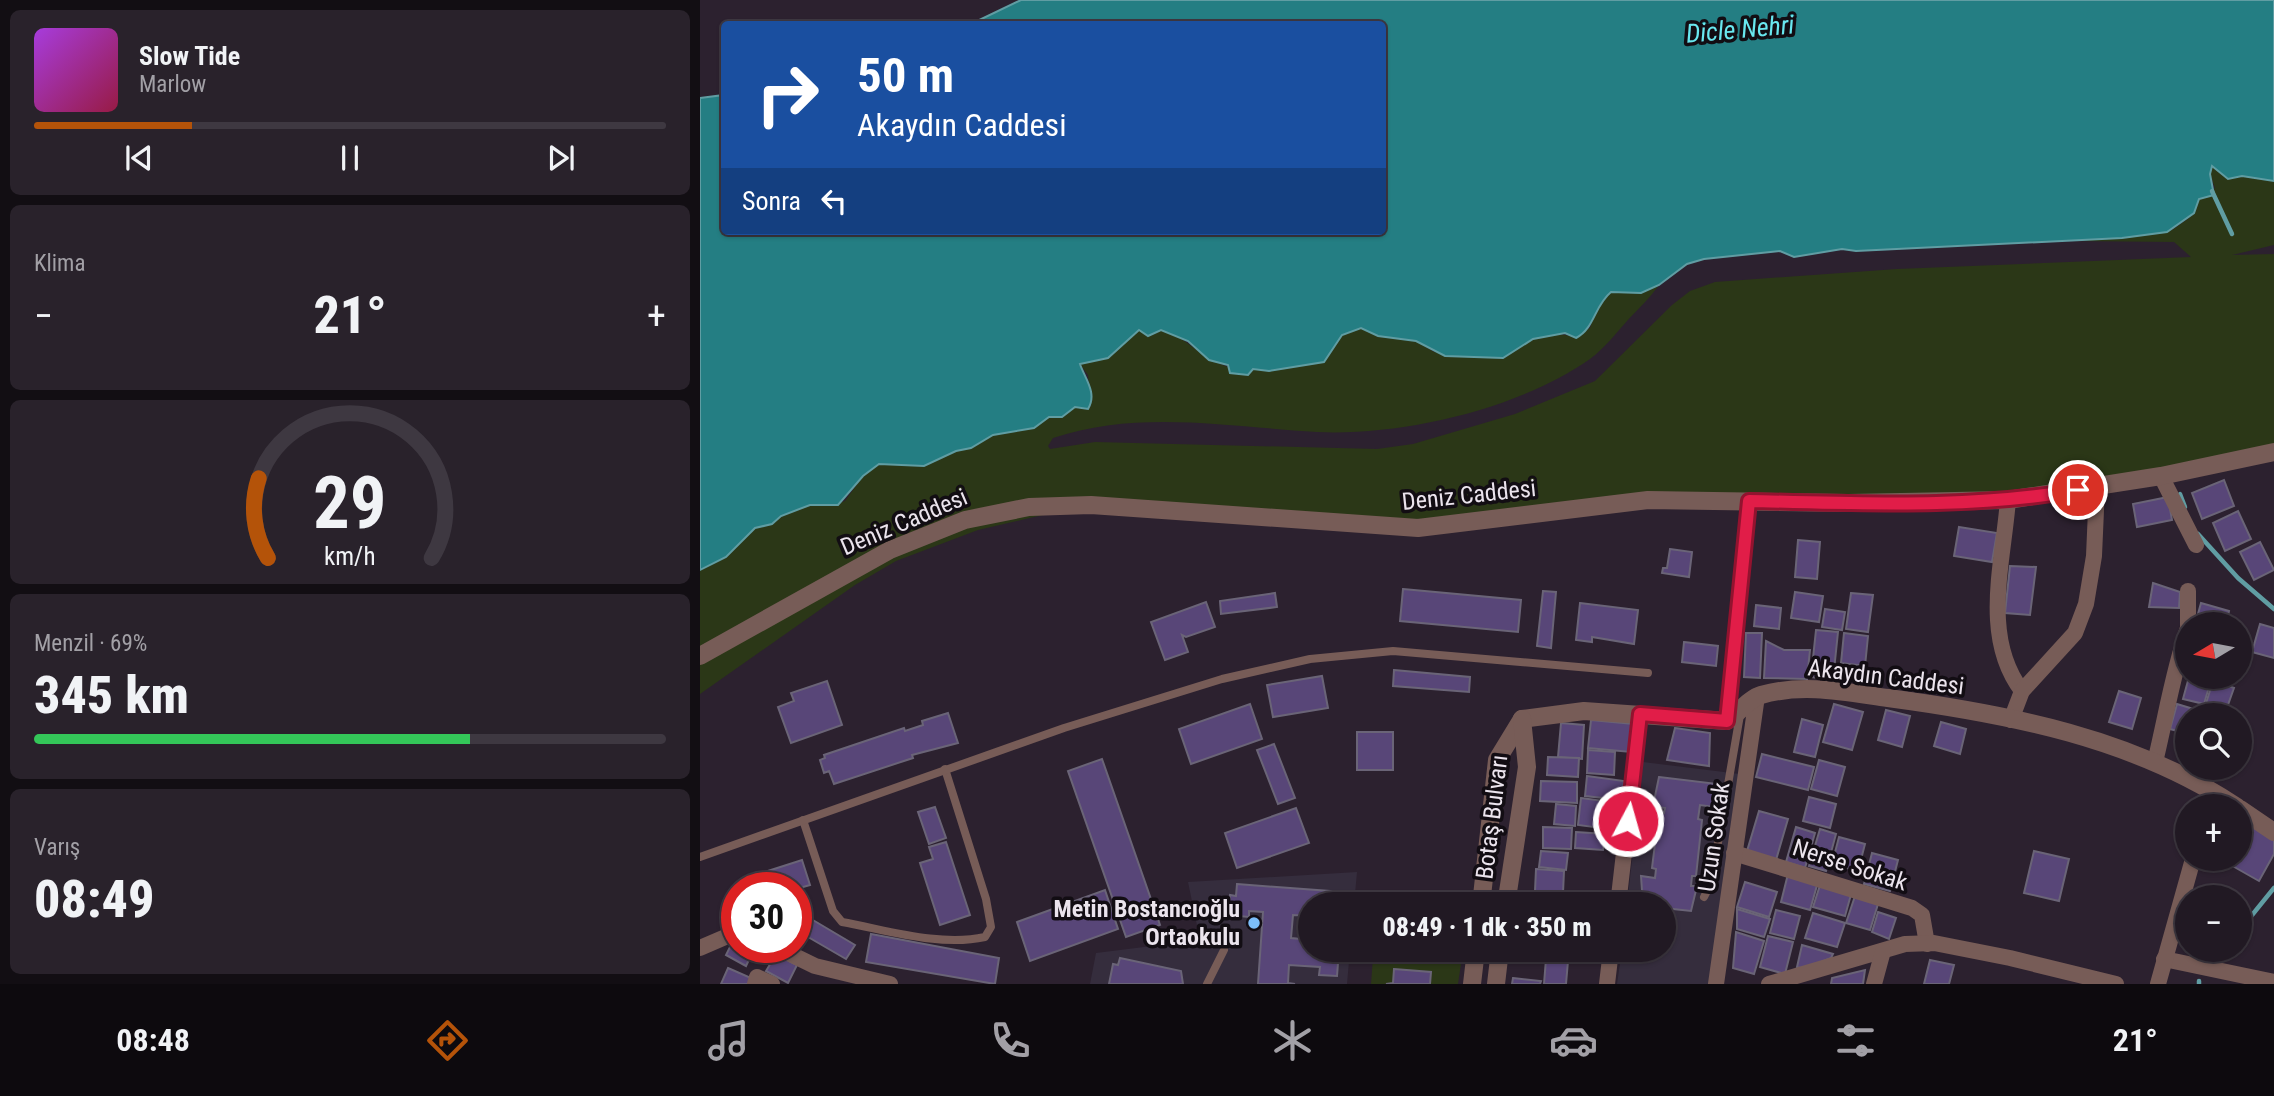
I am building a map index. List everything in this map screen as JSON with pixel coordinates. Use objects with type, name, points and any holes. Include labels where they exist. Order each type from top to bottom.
[{"type":"street","name":"Deniz Caddesi","points":[[700,656],[890,550],[965,520],[1010,510],[1086,505],[1418,528],[1607,503],[2008,500],[2161,476],[2274,452]]},
{"type":"street","points":[[2161,476],[2196,545]]},
{"type":"street","points":[[2011,720],[2022,691],[2075,633],[2086,604],[2094,556],[2097,487]]},
{"type":"street","points":[[2008,500],[1996,634],[2012,678],[2022,691]]},
{"type":"street","points":[[1734,717],[1749,501]]},
{"type":"street","points":[[2188,591],[2188,612]]},
{"type":"street","points":[[2155,762],[2171,700],[2175,667]]},
{"type":"street","name":"Akaydın Caddesi","points":[[1758,696],[1810,688],[1941,705],[2078,734],[2155,762],[2204,794]]},
{"type":"street","points":[[1522,719],[1584,711],[1734,717],[1758,696]]},
{"type":"street","name":"Uzun Sokak","points":[[1716,984],[1758,696]]},
{"type":"street","points":[[1619,892],[1640,714]]},
{"type":"street","name":"Botaş Bulvarı","points":[[1482,892],[1497,760],[1522,719]]},
{"type":"street","name":"Botaş Bulvarı","points":[[1508,892],[1527,766],[1522,719]]},
{"type":"street","name":"Akaydın Caddesi","points":[[2252,817],[2274,832]]},
{"type":"street","name":"Nerse Sokak","points":[[1734,853],[1912,908],[1922,915],[1927,944]]},
{"type":"street","points":[[2158,984],[2190,871]]},
{"type":"street","points":[[700,948],[721,939]]},
{"type":"street","points":[[1769,984],[1853,957],[1905,944],[1927,944],[2010,958],[2116,984]]},
{"type":"street","points":[[1874,984],[1883,951]]},
{"type":"street","points":[[2164,959],[2274,982]]},
{"type":"street","points":[[1472,984],[1475,962]]},
{"type":"street","points":[[1496,984],[1499,962]]},
{"type":"street","points":[[1606,984],[1609,962]]},
{"type":"street","points":[[811,963],[890,984]]},
{"type":"lane","points":[[700,857],[945,769],[1222,679],[1310,659],[1393,650],[1648,673]]},
{"type":"lane","points":[[1704,897],[1711,883],[1734,717]]},
{"type":"lane","points":[[803,820],[834,911],[842,922],[925,937],[971,940],[985,937],[991,928],[986,899],[945,769]]},
{"type":"lane","points":[[1207,984],[1224,950]]},
{"type":"shaded area","points":[[1643,762],[1740,774],[1712,984],[1617,984],[1620,962],[1676,962],[1676,892],[1628,892]]},
{"type":"shaded area","name":"Metin Bostancıoğlu Ortaokulu","points":[[1357,872],[1355,892],[1298,892],[1298,962],[1349,962],[1347,984],[1090,984],[1096,953],[1200,940],[1188,882]]},
{"type":"green space","points":[[2212,166],[2228,179],[2242,176],[2274,181],[2274,245],[2232,255],[2274,254],[2274,452],[2060,493],[1648,500],[1454,526],[1086,505],[978,530],[896,561],[855,585],[700,694],[700,570],[726,557],[755,527],[772,524],[781,516],[810,505],[832,506],[845,501],[863,476],[879,464],[925,466],[956,451],[971,448],[993,435],[1034,428],[1049,417],[1062,417],[1075,407],[1084,409],[1091,406],[1088,375],[1080,364],[1091,359],[1103,360],[1139,330],[1170,333],[1212,360],[1247,375],[1253,369],[1290,368],[1324,362],[1342,335],[1361,328],[1416,341],[1434,352],[1496,358],[1533,339],[1558,334],[1571,336],[1590,328],[1597,306],[1611,292],[1641,293],[1659,285],[1590,359],[1529,392],[1459,416],[1422,424],[1351,432],[1184,422],[1118,424],[1053,438],[1048,446],[1050,449],[1095,442],[1377,449],[1413,444],[1515,414],[1595,381],[1672,305],[1690,291],[1715,282],[1897,269],[2191,257],[2174,242],[2072,241],[2122,238],[2172,230],[2189,218],[2199,199],[2215,188],[2210,174]]},
{"type":"green space","points":[[1373,962],[1461,962],[1458,984],[1371,984]]},
{"type":"water","name":"Dicle Nehri","points":[[1021,0],[2274,0],[2274,181],[2242,176],[2228,179],[2212,166],[2210,174],[2214,195],[2199,199],[2194,213],[2167,232],[2122,238],[1856,251],[1842,249],[1794,257],[1780,251],[1704,259],[1687,264],[1659,285],[1641,293],[1611,292],[1587,329],[1576,338],[1565,333],[1533,339],[1503,358],[1445,356],[1416,341],[1378,336],[1361,328],[1342,335],[1324,362],[1269,371],[1253,369],[1248,375],[1230,373],[1228,365],[1209,360],[1188,341],[1161,330],[1148,336],[1139,330],[1108,358],[1080,364],[1091,391],[1088,409],[1075,407],[1062,417],[1049,417],[1034,428],[993,435],[971,448],[956,451],[924,466],[879,464],[863,476],[838,505],[810,505],[781,516],[772,524],[755,528],[726,557],[700,570],[700,98],[721,95],[721,235],[1386,235],[1386,21],[977,21]]},
{"type":"building","points":[[2224,480],[2234,506],[2202,519],[2192,493]]},
{"type":"building","points":[[2168,497],[2172,520],[2137,527],[2133,504]]},
{"type":"building","points":[[2238,511],[2251,539],[2225,551],[2213,523]]},
{"type":"building","points":[[1959,527],[1997,533],[1992,562],[1954,556]]},
{"type":"building","points":[[1798,540],[1820,542],[1817,579],[1795,577]]},
{"type":"building","points":[[2260,542],[2274,570],[2254,580],[2240,552]]},
{"type":"building","points":[[1670,549],[1692,552],[1689,577],[1662,573],[1663,568],[1667,568]]},
{"type":"building","points":[[2010,566],[2036,567],[2030,615],[2005,613]]},
{"type":"building","points":[[2153,583],[2180,592],[2179,608],[2149,607]]},
{"type":"building","points":[[1403,589],[1521,600],[1518,632],[1400,621]]},
{"type":"building","points":[[1543,591],[1556,592],[1551,648],[1537,646]]},
{"type":"building","points":[[1795,592],[1823,596],[1819,622],[1791,618]]},
{"type":"building","points":[[1275,593],[1277,607],[1221,614],[1220,601]]},
{"type":"building","points":[[1851,593],[1873,595],[1868,632],[1846,629]]},
{"type":"building","points":[[1206,602],[1215,627],[1186,637],[1182,635],[1188,652],[1165,660],[1151,622]]},
{"type":"building","points":[[1580,603],[1638,610],[1634,644],[1592,637],[1592,642],[1576,640]]},
{"type":"building","points":[[2201,603],[2229,611],[2229,612],[2199,612]]},
{"type":"building","points":[[1756,605],[1781,608],[1779,629],[1754,626]]},
{"type":"building","points":[[1825,609],[1845,612],[1842,630],[1822,627]]},
{"type":"building","points":[[2260,624],[2274,628],[2274,658],[2252,652]]},
{"type":"building","points":[[1816,630],[1838,632],[1833,680],[1811,677]]},
{"type":"building","points":[[1746,633],[1762,633],[1760,678],[1744,677]]},
{"type":"building","points":[[1844,633],[1868,636],[1865,666],[1841,663]]},
{"type":"building","points":[[1766,641],[1784,650],[1810,650],[1807,679],[1764,678]]},
{"type":"building","points":[[1684,642],[1718,646],[1716,666],[1682,662]]},
{"type":"building","points":[[1394,670],[1470,677],[1469,692],[1393,686]]},
{"type":"building","points":[[1322,676],[1328,708],[1273,717],[1267,685]]},
{"type":"building","points":[[827,681],[842,725],[791,743],[778,707],[794,701],[791,693]]},
{"type":"building","points":[[2185,690],[2208,690],[2204,703],[2183,699]]},
{"type":"building","points":[[2210,690],[2233,690],[2229,703],[2206,703]]},
{"type":"building","points":[[2119,691],[2141,698],[2132,729],[2109,722]]},
{"type":"building","points":[[1250,704],[1262,739],[1191,764],[1179,729]]},
{"type":"building","points":[[1834,704],[1863,712],[1852,750],[1823,742]]},
{"type":"building","points":[[1886,710],[1910,716],[1902,747],[1878,740]]},
{"type":"building","points":[[2175,711],[2175,730],[2170,729]]},
{"type":"building","points":[[948,713],[958,743],[912,755],[913,758],[834,784],[829,771],[824,773],[820,760],[825,758],[824,755],[904,728],[905,731],[923,725],[922,721]]},
{"type":"building","points":[[1802,719],[1823,725],[1815,757],[1794,752]]},
{"type":"building","points":[[1591,720],[1634,724],[1631,752],[1588,748]]},
{"type":"building","points":[[1941,722],[1966,729],[1960,754],[1934,746]]},
{"type":"building","points":[[1561,723],[1584,725],[1582,759],[1558,757]]},
{"type":"building","points":[[1675,728],[1710,733],[1709,766],[1667,760]]},
{"type":"building","points":[[1357,732],[1393,732],[1393,770],[1357,770]]},
{"type":"building","points":[[1274,744],[1295,798],[1278,804],[1257,750]]},
{"type":"building","points":[[1588,750],[1615,752],[1614,775],[1587,773]]},
{"type":"building","points":[[1762,754],[1814,767],[1808,790],[1756,777]]},
{"type":"building","points":[[1548,757],[1579,758],[1578,777],[1547,775]]},
{"type":"building","points":[[1102,759],[1160,925],[1126,937],[1068,771]]},
{"type":"building","points":[[1819,760],[1845,767],[1837,796],[1811,789]]},
{"type":"building","points":[[1587,776],[1624,781],[1622,800],[1585,796]]},
{"type":"building","points":[[1659,777],[1726,785],[1723,808],[1700,805],[1698,819],[1702,820],[1696,876],[1692,876],[1691,886],[1697,886],[1691,911],[1676,909],[1676,892],[1642,892],[1641,876],[1655,878],[1656,869],[1652,868],[1659,812],[1664,813],[1665,808],[1653,806]]},
{"type":"building","points":[[1541,781],[1577,782],[1577,803],[1540,801]]},
{"type":"building","points":[[1809,797],[1836,804],[1830,828],[1803,821]]},
{"type":"building","points":[[1581,798],[1604,801],[1601,828],[1578,825]]},
{"type":"building","points":[[1556,804],[1576,806],[1575,826],[1554,824]]},
{"type":"building","points":[[935,807],[946,838],[929,844],[918,812]]},
{"type":"building","points":[[1296,808],[1309,843],[1237,868],[1225,833]]},
{"type":"building","points":[[1759,811],[1788,819],[1776,860],[1747,851]]},
{"type":"building","points":[[2252,825],[2274,837],[2274,854],[2259,881],[2241,871],[2252,871]]},
{"type":"building","points":[[1543,827],[1572,828],[1571,849],[1543,848]]},
{"type":"building","points":[[1796,827],[1815,833],[1805,868],[1786,862]]},
{"type":"building","points":[[1820,829],[1836,834],[1826,871],[1809,866]]},
{"type":"building","points":[[1576,832],[1605,834],[1603,850],[1575,848]]},
{"type":"building","points":[[1839,837],[1865,844],[1858,871],[1832,864]]},
{"type":"building","points":[[946,842],[970,915],[940,925],[920,863],[933,859],[929,847]]},
{"type":"building","points":[[1541,851],[1568,853],[1566,870],[1539,867]]},
{"type":"building","points":[[2034,851],[2069,859],[2059,901],[2024,893]]},
{"type":"building","points":[[1872,853],[1898,860],[1890,891],[1864,884]]},
{"type":"building","points":[[802,860],[806,872],[765,872]]},
{"type":"building","points":[[1536,869],[1564,871],[1563,892],[1535,891]]},
{"type":"building","points":[[1788,874],[1818,882],[1810,910],[1781,902]]},
{"type":"building","points":[[1745,882],[1777,892],[1769,917],[1737,907]]},
{"type":"building","points":[[1821,882],[1852,891],[1845,916],[1813,907]]},
{"type":"building","points":[[1237,884],[1343,892],[1298,892],[1298,915],[1293,915],[1291,938],[1298,939],[1298,962],[1338,962],[1337,976],[1319,975],[1320,967],[1289,965],[1288,983],[1295,984],[1258,984],[1263,912],[1249,911],[1249,917],[1228,915],[1230,895],[1236,896]]},
{"type":"building","points":[[1105,890],[1118,929],[1030,961],[1017,922]]},
{"type":"building","points":[[1856,893],[1879,901],[1870,930],[1846,923]]},
{"type":"building","points":[[1737,909],[1770,919],[1764,937],[1737,929]]},
{"type":"building","points":[[1776,910],[1800,916],[1794,939],[1770,933]]},
{"type":"building","points":[[1878,912],[1896,918],[1889,939],[1872,932]]},
{"type":"building","points":[[1813,913],[1845,923],[1837,947],[1805,938]]},
{"type":"building","points":[[812,919],[855,945],[846,959],[812,939]]},
{"type":"building","points":[[1736,932],[1764,941],[1754,974],[1733,968]]},
{"type":"building","points":[[871,934],[999,958],[995,984],[866,962]]},
{"type":"building","points":[[1768,936],[1793,942],[1785,974],[1760,967]]},
{"type":"building","points":[[1802,945],[1833,954],[1831,958],[1804,969],[1797,967]]},
{"type":"building","points":[[1120,958],[1181,971],[1183,984],[1109,984],[1113,964],[1118,965]]},
{"type":"building","points":[[1930,960],[1954,965],[1949,984],[1924,984]]},
{"type":"building","points":[[1546,962],[1568,962],[1566,984],[1544,984]]},
{"type":"building","points":[[771,963],[797,965],[788,983],[766,971]]},
{"type":"building","points":[[728,968],[751,978],[749,984],[721,984]]},
{"type":"building","points":[[1394,969],[1431,972],[1430,984],[1386,984],[1393,983]]},
{"type":"building","points":[[1865,970],[1863,984],[1831,984],[1832,978]]},
{"type":"building","points":[[1513,978],[1541,981],[1540,984],[1512,984]]},
{"type":"waterway","points":[[2212,191],[2232,234]]},
{"type":"waterway","points":[[2180,494],[2185,507]]},
{"type":"waterway","points":[[2198,534],[2238,578],[2274,609]]},
{"type":"waterway","points":[[2252,915],[2274,888]]},
{"type":"place","name":"Metin Bostancıoğlu Ortaokulu","points":[[1254,923]]},
{"type":"route","points":[[1628,821],[1640,714],[1727,721],[1749,501],[1848,503],[2008,500],[2078,490]]}]
